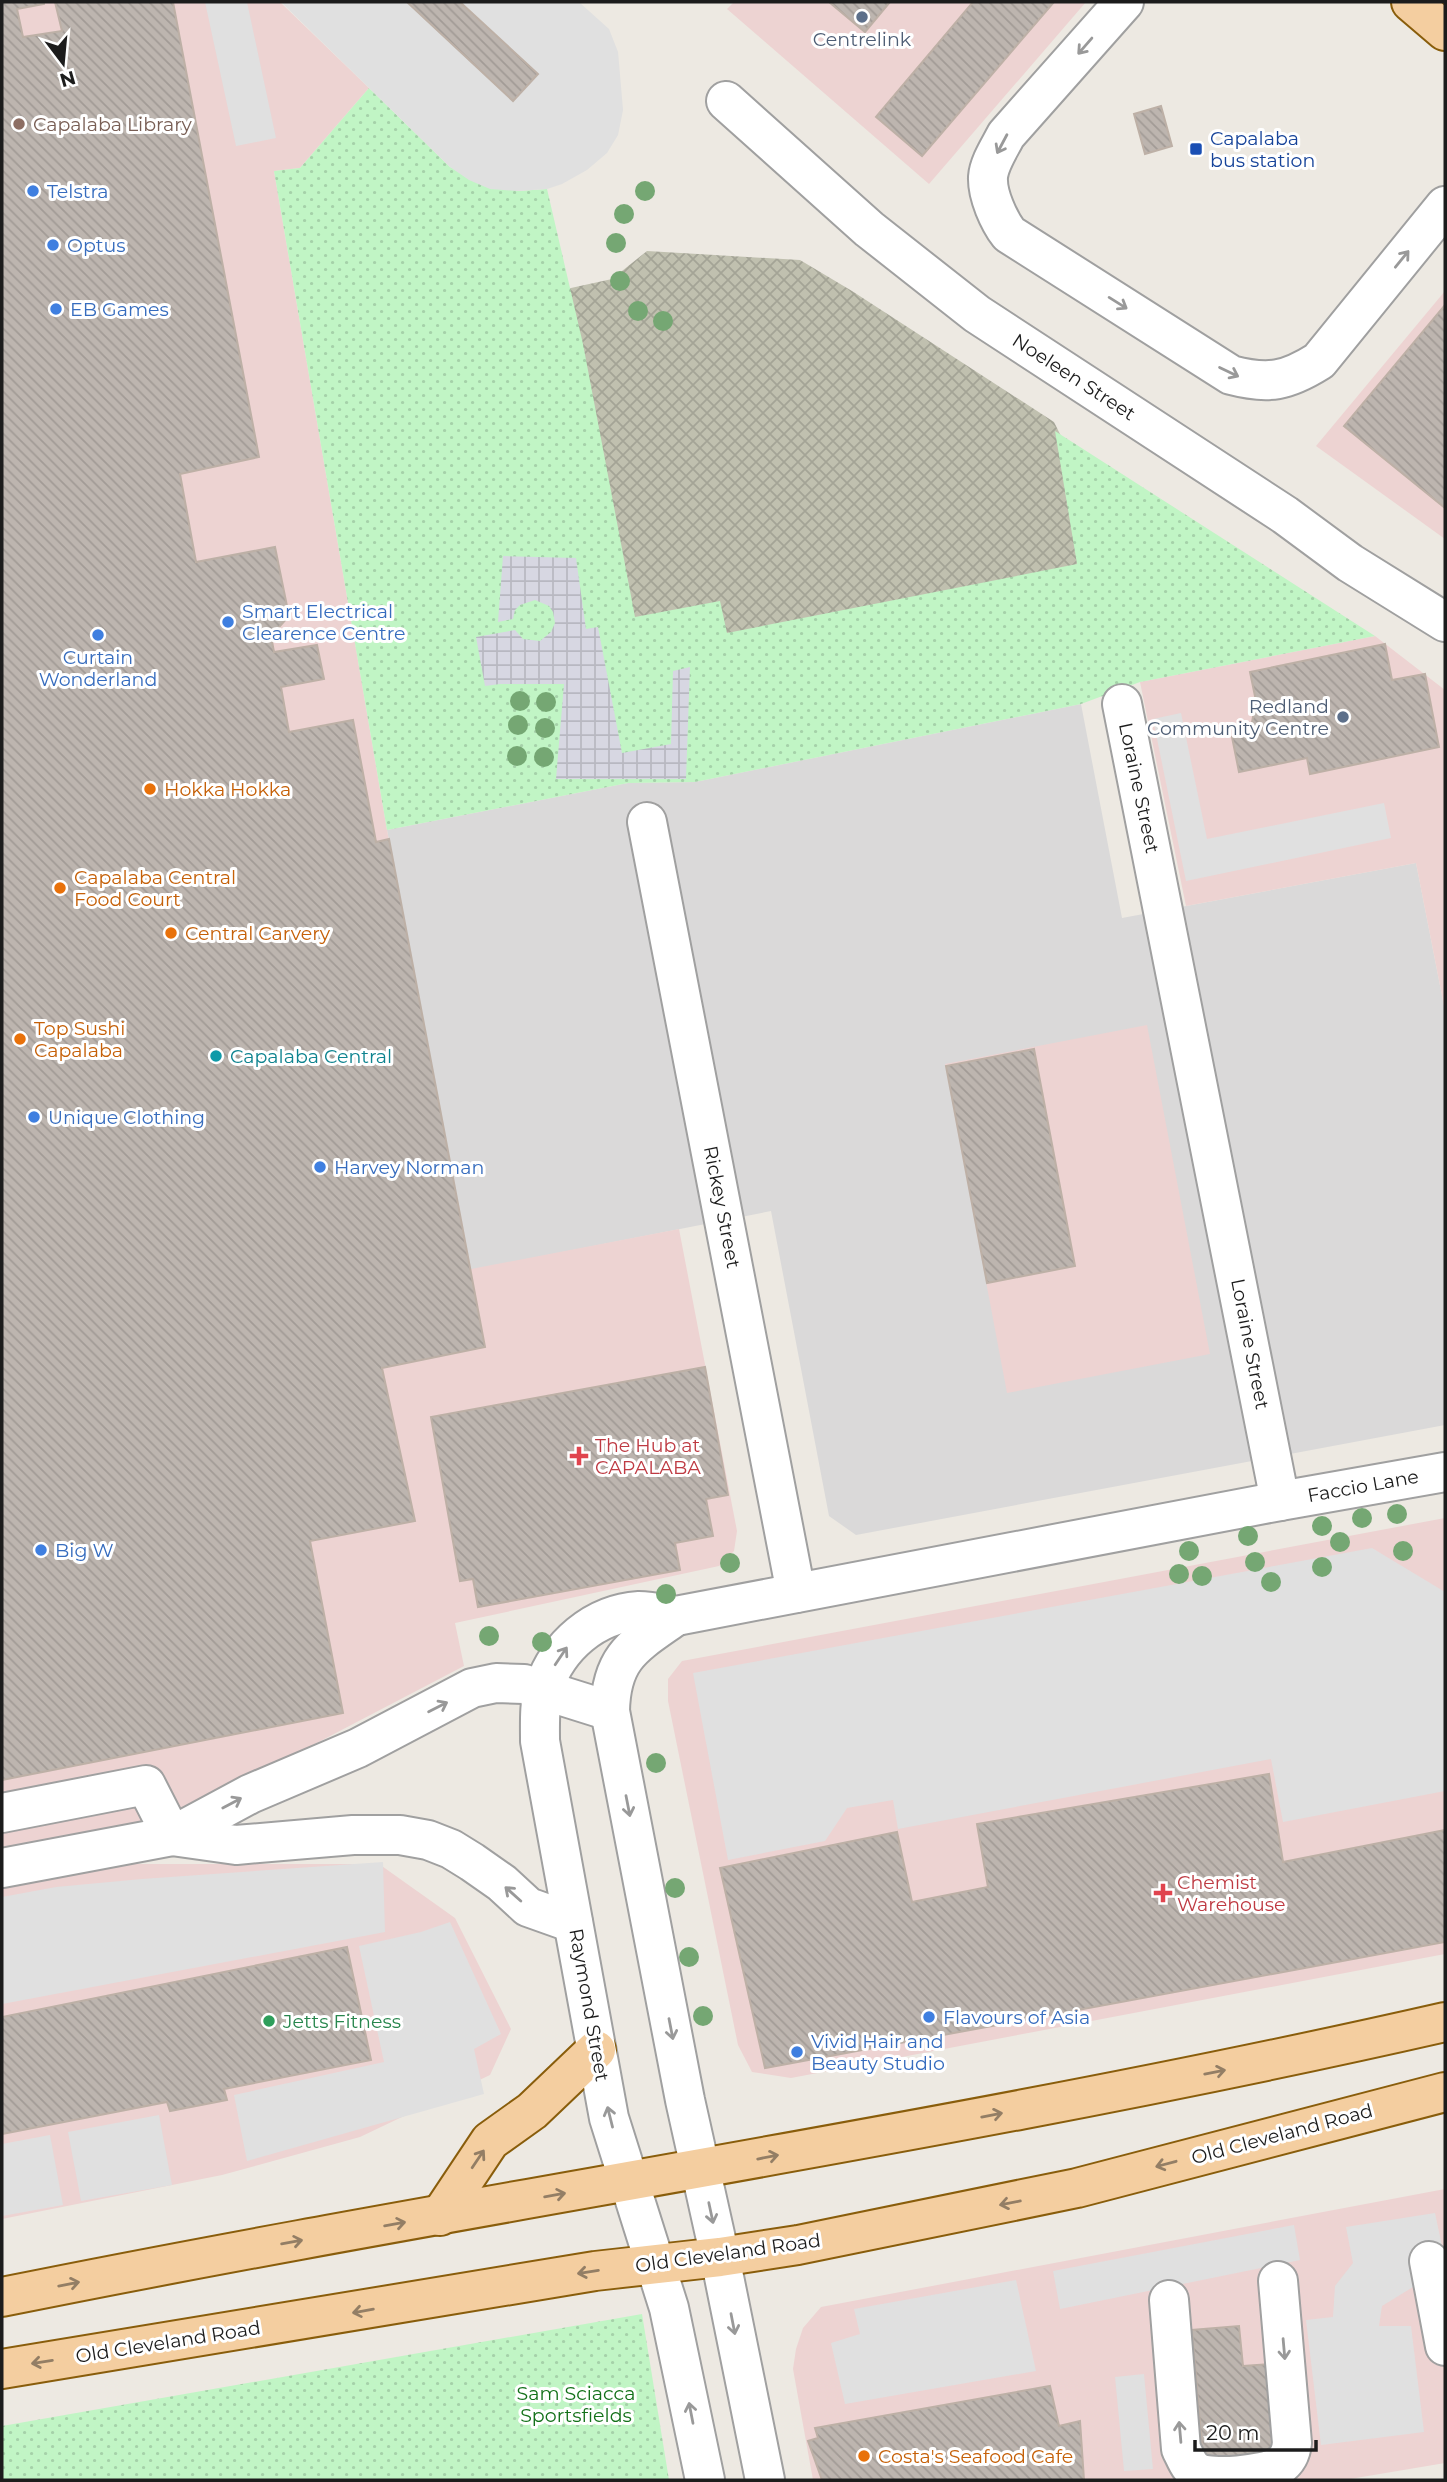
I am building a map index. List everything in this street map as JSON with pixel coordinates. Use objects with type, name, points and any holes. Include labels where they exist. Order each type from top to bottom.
[{"type":"main road","points":[[1411,2],[1445,31]]},
{"type":"main road","points":[[2,2297],[1021,2110],[1445,2022]]},
{"type":"main road","points":[[440,2216],[490,2141],[532,2110],[596,2050]]},
{"type":"main road","name":"Old Cleveland Road","points":[[2,2369],[595,2271],[798,2245],[1038,2197],[1445,2092]]},
{"type":"street","points":[[1124,2],[1006,135],[995,157],[988,177],[999,220],[1009,234],[1231,374],[1249,379],[1275,381],[1298,374],[1319,361],[1445,206]]},
{"type":"street","name":"Noeleen Street","points":[[726,101],[869,229],[977,314],[1285,515],[1350,563],[1445,622]]},
{"type":"street","name":"Loraine Street","points":[[1122,704],[1280,1501]]},
{"type":"street","name":"Rickey Street","points":[[648,821],[796,1593]]},
{"type":"street","name":"Faccio Lane","points":[[1280,1501],[1445,1472]]},
{"type":"street","points":[[796,1593],[1280,1501]]},
{"type":"street","name":"Raymond Street","points":[[705,2480],[676,2335],[609,2118],[540,1741],[540,1713],[544,1689],[556,1662],[571,1640],[609,1618],[639,1611],[676,1616],[796,1593]]},
{"type":"street","name":"Raymond Street","points":[[676,1616],[629,1652],[616,1671],[611,1688],[610,1711],[685,2100],[765,2480]]},
{"type":"street","points":[[2,1868],[172,1836],[250,1794],[358,1748],[472,1688],[496,1683],[524,1684],[610,1711]]},
{"type":"street","points":[[2,1813],[146,1784],[172,1836]]},
{"type":"street","points":[[172,1836],[236,1845],[353,1835],[400,1835],[428,1840],[451,1849],[472,1862],[528,1907],[573,1923]]},
{"type":"street","points":[[1353,2043],[1445,2031]]},
{"type":"street","points":[[1429,2261],[1445,2346]]},
{"type":"street","points":[[1169,2300],[1181,2449],[1189,2466],[1199,2473],[1216,2476],[1268,2471],[1287,2460],[1292,2443],[1279,2281]]},
{"type":"shaded area","name":"Capalaba Central","points":[[2,2],[280,2],[369,88],[300,168],[274,171],[387,830],[471,1269],[679,1229],[737,1531],[734,1551],[719,1566],[455,1623],[464,1666],[198,1805],[130,1864],[379,1864],[455,1918],[511,2029],[490,2075],[360,2137],[222,2175],[2,2219]]},
{"type":"shaded area","points":[[205,2],[247,2],[276,138],[236,146]]},
{"type":"shaded area","points":[[281,2],[579,2],[609,29],[618,52],[623,110],[618,135],[607,153],[587,170],[562,184],[547,189],[490,189],[469,180],[450,167]]},
{"type":"shaded area","points":[[734,2],[1086,2],[929,184],[727,9]]},
{"type":"shaded area","points":[[647,251],[800,260],[852,291],[1054,422],[1122,559],[613,679],[539,295],[612,279]]},
{"type":"shaded area","points":[[1445,291],[1445,539],[1316,446]]},
{"type":"shaded area","points":[[503,556],[576,558],[586,629],[598,627],[622,753],[671,744],[673,671],[690,667],[686,779],[556,779],[564,684],[485,686],[476,637],[515,630],[523,639],[540,641],[551,632],[555,623],[549,606],[535,600],[520,605],[515,610],[513,619],[498,622]]},
{"type":"shaded area","points":[[1375,636],[1445,690],[1445,1011],[1416,863],[1186,906],[1140,682]]},
{"type":"shaded area","points":[[1081,704],[1122,918],[1416,863],[1445,1011],[1445,1425],[856,1535],[829,1516],[771,1211],[471,1270],[387,830],[628,783],[695,782]]},
{"type":"shaded area","points":[[1181,713],[1207,839],[1384,803],[1391,838],[1186,881],[1153,719]]},
{"type":"shaded area","points":[[1147,1025],[1210,1354],[1007,1393],[945,1064]]},
{"type":"shaded area","points":[[1445,1518],[1445,1954],[791,2078],[752,2072],[738,2045],[668,1701],[668,1679],[682,1661]]},
{"type":"shaded area","points":[[1372,1548],[1445,1592],[1445,1791],[1283,1822],[1271,1759],[898,1829],[893,1800],[847,1808],[825,1841],[728,1860],[693,1673]]},
{"type":"shaded area","points":[[383,1862],[385,1932],[2,2004],[2,1897],[56,1887],[142,1879]]},
{"type":"shaded area","points":[[450,1922],[501,2034],[474,2049],[484,2094],[247,2161],[234,2095],[384,2062],[359,1946],[421,1932]]},
{"type":"shaded area","points":[[159,2115],[172,2185],[81,2201],[68,2132]]},
{"type":"shaded area","points":[[50,2135],[63,2205],[2,2216],[2,2144]]},
{"type":"shaded area","points":[[1445,2189],[1445,2463],[1344,2480],[813,2480],[793,2369],[803,2328],[821,2307]]},
{"type":"shaded area","points":[[1435,2213],[1442,2246],[1445,2246],[1445,2281],[1413,2287],[1382,2306],[1379,2326],[1411,2326],[1424,2432],[1321,2445],[1306,2320],[1333,2317],[1335,2286],[1353,2263],[1346,2227]]},
{"type":"shaded area","points":[[1294,2225],[1300,2260],[1060,2309],[1053,2271]]},
{"type":"shaded area","points":[[1016,2280],[1036,2371],[845,2404],[831,2343],[860,2334],[854,2309]]},
{"type":"shaded area","points":[[1144,2374],[1153,2469],[1124,2471],[1115,2377]]},
{"type":"green space","points":[[369,88],[450,167],[518,191],[547,189],[583,344],[635,617],[720,601],[727,633],[1077,564],[1055,431],[1375,636],[1140,682],[1081,704],[695,782],[628,783],[387,830],[274,171],[300,168]]},
{"type":"green space","name":"Sam Sciacca Sportsfields","points":[[642,2314],[669,2480],[2,2480],[2,2426]]},
{"type":"building","name":"Capalaba Central","points":[[2,2],[44,2],[17,9],[23,37],[62,31],[55,2],[173,2],[259,457],[180,474],[196,562],[275,547],[289,616],[271,636],[274,652],[317,645],[324,679],[281,687],[289,732],[353,720],[376,842],[389,839],[485,1347],[382,1368],[415,1521],[310,1541],[343,1713],[2,1780]]},
{"type":"building","points":[[407,2],[460,2],[538,74],[513,101]]},
{"type":"building","name":"Centrelink","points":[[829,2],[890,2],[865,32]]},
{"type":"building","points":[[973,2],[1054,2],[922,156],[876,117]]},
{"type":"building","points":[[1161,106],[1172,146],[1145,154],[1134,114]]},
{"type":"building","points":[[1445,305],[1445,508],[1344,426]]},
{"type":"building","name":"Redland Community Centre","points":[[1385,644],[1392,680],[1425,674],[1439,747],[1310,774],[1307,758],[1239,772],[1232,737],[1250,733],[1256,701],[1250,672]]},
{"type":"building","points":[[1034,1049],[1075,1266],[987,1283],[946,1066]]},
{"type":"building","name":"The Hub at CAPALABA","points":[[705,1367],[728,1495],[706,1499],[713,1536],[675,1543],[680,1570],[478,1607],[473,1579],[460,1581],[431,1417]]},
{"type":"building","points":[[1269,1774],[1283,1862],[1445,1830],[1445,1942],[765,2068],[720,1868],[897,1832],[912,1902],[988,1887],[977,1824]]},
{"type":"building","points":[[347,1947],[371,2060],[224,2089],[227,2100],[170,2111],[167,2102],[2,2134],[2,2017]]},
{"type":"building","points":[[1239,2326],[1243,2366],[1270,2364],[1277,2453],[1203,2459],[1192,2330]]},
{"type":"building","points":[[1050,2386],[1059,2426],[1080,2421],[1084,2480],[822,2480],[808,2441],[818,2438],[815,2428]]},
{"type":"place","name":"Centrelink","points":[[862,17]]},
{"type":"place","name":"Capalaba Library","points":[[19,124]]},
{"type":"place","name":"Capalaba bus station","points":[[1196,149]]},
{"type":"place","name":"Telstra","points":[[33,191]]},
{"type":"place","name":"Optus","points":[[53,245]]},
{"type":"place","name":"EB Games","points":[[56,309]]},
{"type":"place","name":"Smart Electrical Clearence Centre","points":[[228,622]]},
{"type":"place","name":"Curtain Wonderland","points":[[98,635]]},
{"type":"place","name":"Redland Community Centre","points":[[1343,717]]},
{"type":"place","name":"Hokka Hokka","points":[[150,789]]},
{"type":"place","name":"Capalaba Central Food Court","points":[[60,888]]},
{"type":"place","name":"Central Carvery","points":[[171,933]]},
{"type":"place","name":"Top Sushi Capalaba","points":[[20,1039]]},
{"type":"place","name":"Capalaba Central","points":[[216,1056]]},
{"type":"place","name":"Unique Clothing","points":[[34,1117]]},
{"type":"place","name":"Harvey Norman","points":[[320,1167]]},
{"type":"place","name":"The Hub at CAPALABA","points":[[579,1456]]},
{"type":"place","name":"Big W","points":[[41,1550]]},
{"type":"place","name":"Chemist Warehouse","points":[[1163,1893]]},
{"type":"place","name":"Flavours of Asia","points":[[929,2017]]},
{"type":"place","name":"Jetts Fitness","points":[[269,2021]]},
{"type":"place","name":"Vivid Hair and Beauty Studio","points":[[797,2052]]},
{"type":"place","name":"Costa's Seafood Cafe","points":[[864,2456]]}]
